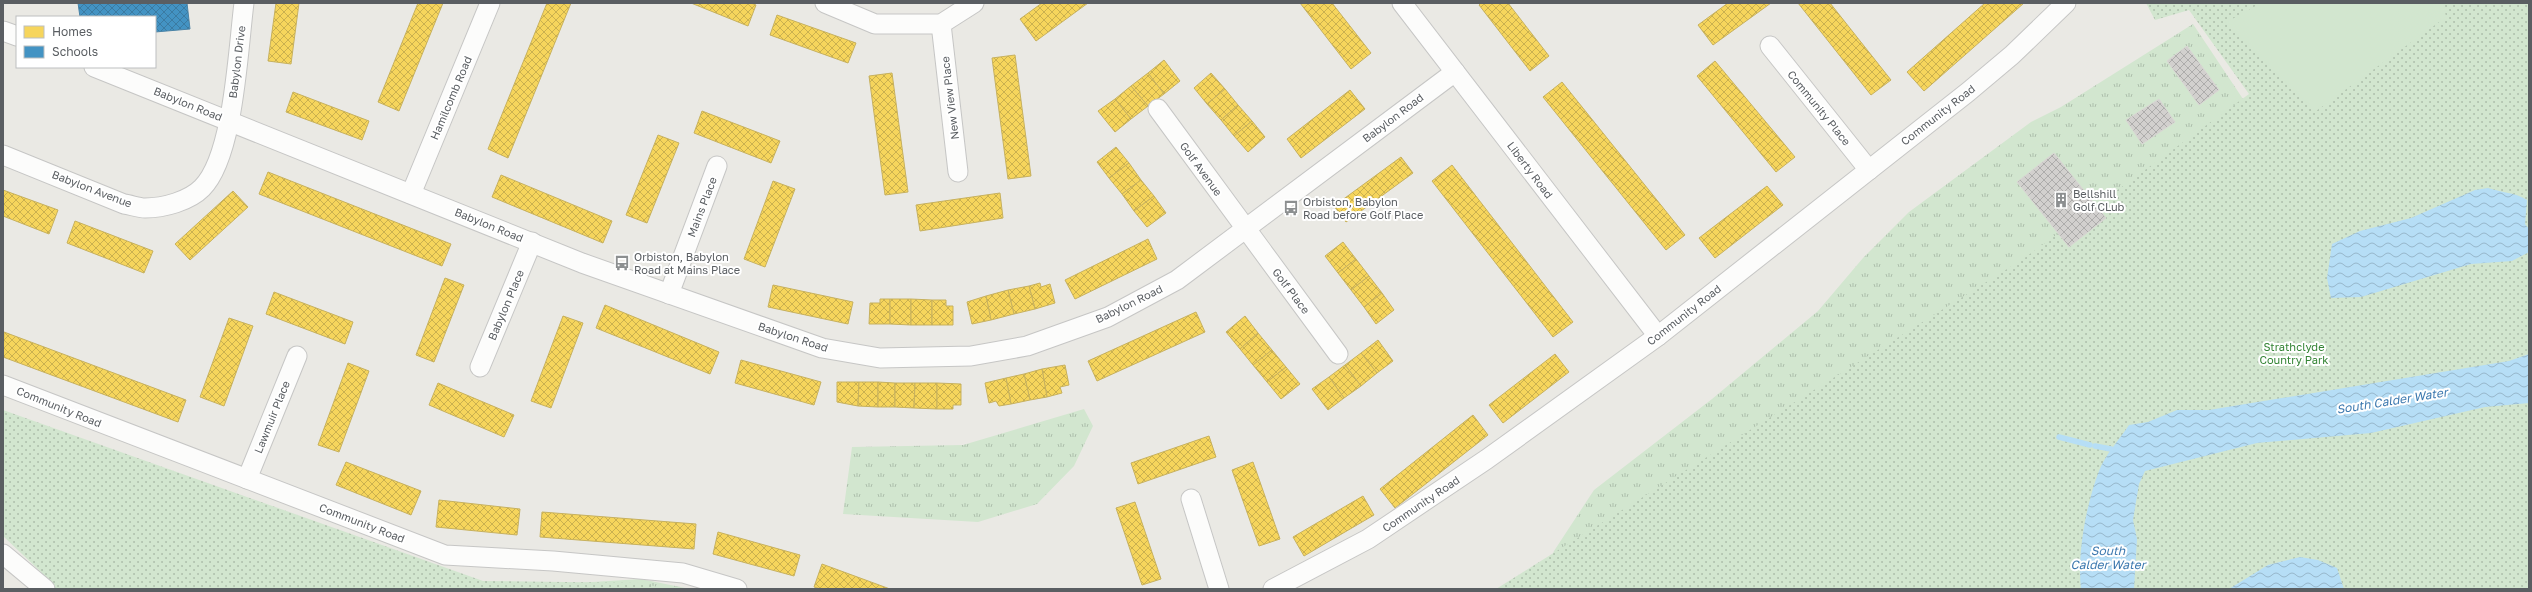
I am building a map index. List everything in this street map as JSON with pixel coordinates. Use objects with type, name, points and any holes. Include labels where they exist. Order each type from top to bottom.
[{"type":"street","name":"Babylon Drive","points":[[229,121],[244,3]]},
{"type":"street","name":"Hamilcomb Road","points":[[411,194],[490,3]]},
{"type":"street","points":[[833,4],[875,24],[941,24],[974,3]]},
{"type":"street","name":"Liberty Road","points":[[1402,3],[1658,336]]},
{"type":"street","name":"Community Road","points":[[1274,589],[1368,539],[1451,484],[1658,336],[1979,82],[2066,3]]},
{"type":"street","name":"New View Place","points":[[941,24],[958,172]]},
{"type":"street","points":[[3,31],[16,36]]},
{"type":"street","name":"Community Place","points":[[1770,46],[1868,170]]},
{"type":"street","name":"Babylon Road","points":[[96,68],[532,242],[669,294],[822,348],[880,358],[971,356],[1027,346],[1108,317],[1177,280],[1455,72]]},
{"type":"street","name":"Golf Avenue","points":[[1158,109],[1245,229]]},
{"type":"street","name":"Babylon Avenue","points":[[3,155],[124,204],[146,208],[185,200],[202,188],[220,160],[229,121]]},
{"type":"street","name":"Mains Place","points":[[669,294],[717,166]]},
{"type":"street","name":"Golf Place","points":[[1245,229],[1338,354]]},
{"type":"street","name":"Babylon Place","points":[[480,367],[532,242]]},
{"type":"street","name":"Lawmuir Place","points":[[247,479],[297,356]]},
{"type":"street","name":"Community Road","points":[[3,385],[445,555],[553,561],[683,574],[737,589]]},
{"type":"street","points":[[1191,499],[1219,589]]},
{"type":"street","points":[[3,554],[45,589]]},
{"type":"green space","name":"Strathclyde Country Park","points":[[2146,3],[2529,3],[2529,589],[1496,589],[2023,259],[2249,94],[2189,10],[2155,20]]},
{"type":"green space","points":[[2261,3],[2443,3],[2446,17],[2316,111],[2225,23]]},
{"type":"green space","points":[[2193,24],[2243,99],[2207,138],[1539,589],[1554,551],[1594,490],[1712,399],[1818,311],[1863,258],[1909,212],[2031,122],[2061,107]]},
{"type":"green space","points":[[1084,409],[1093,426],[1074,466],[1037,504],[978,522],[843,514],[852,447],[963,445]]},
{"type":"green space","points":[[3,410],[483,581],[642,583],[665,589],[31,589],[41,572],[3,536]]},
{"type":"green space","points":[[641,579],[690,589],[550,589],[561,584]]},
{"type":"water","points":[[2488,188],[2518,195],[2527,200],[2525,224],[2529,229],[2529,252],[2512,261],[2471,264],[2361,297],[2331,298],[2327,278],[2332,244],[2360,231],[2411,218],[2475,190]]},
{"type":"water","name":"South Calder Water","points":[[2529,354],[2529,403],[2485,407],[2371,433],[2257,443],[2145,471],[2139,484],[2133,520],[2137,539],[2134,589],[2081,589],[2080,561],[2084,530],[2094,484],[2105,459],[2129,425],[2148,422],[2177,410],[2209,410],[2509,361]]},
{"type":"water","points":[[2300,557],[2318,560],[2337,568],[2344,589],[2229,589],[2268,565]]},
{"type":"building: Homes","points":[[276,3],[299,3],[291,64],[268,61]]},
{"type":"building: Homes","points":[[418,3],[443,3],[399,111],[378,102]]},
{"type":"building: Homes","points":[[547,3],[571,3],[508,158],[488,149]]},
{"type":"building: Homes","points":[[691,3],[751,3],[756,5],[748,26]]},
{"type":"building: Homes","points":[[1042,3],[1088,3],[1036,41],[1020,19]]},
{"type":"building: Homes","points":[[1300,3],[1332,3],[1371,53],[1351,69]]},
{"type":"building: Homes","points":[[1481,3],[1508,3],[1549,56],[1530,71],[1479,5]]},
{"type":"building: Homes","points":[[1728,3],[1771,3],[1713,45],[1698,25]]},
{"type":"building: Homes","points":[[1798,3],[1830,3],[1891,80],[1871,95]]},
{"type":"building: Homes","points":[[1985,3],[2024,3],[1924,91],[1907,72]]},
{"type":"building: Homes","points":[[777,15],[856,43],[848,63],[770,35]]},
{"type":"building: Homes","points":[[1015,55],[1031,176],[1008,179],[992,58]]},
{"type":"building: Homes","points":[[1164,60],[1180,81],[1164,94],[1148,73]]},
{"type":"building: Homes","points":[[1715,61],[1795,157],[1776,172],[1697,76]]},
{"type":"building: Homes","points":[[892,73],[908,192],[885,195],[869,76]]},
{"type":"building: Homes","points":[[1148,73],[1164,94],[1148,106],[1131,86]]},
{"type":"building: Homes","points":[[1211,73],[1225,89],[1207,104],[1194,88]]},
{"type":"building: Homes","points":[[1562,82],[1685,235],[1666,250],[1543,97]]},
{"type":"building: Homes","points":[[1131,86],[1148,106],[1131,119],[1115,99]]},
{"type":"building: Homes","points":[[1225,89],[1238,105],[1221,120],[1207,104]]},
{"type":"building: Homes","points":[[1350,90],[1365,109],[1301,158],[1287,139]]},
{"type":"building: Homes","points":[[293,92],[369,121],[362,140],[286,112]]},
{"type":"building: Homes","points":[[1115,99],[1131,119],[1115,132],[1098,111]]},
{"type":"building: Homes","points":[[1238,105],[1252,121],[1234,136],[1221,120]]},
{"type":"building: Homes","points":[[702,111],[780,141],[771,163],[694,133]]},
{"type":"building: Homes","points":[[1252,121],[1265,137],[1248,152],[1234,136]]},
{"type":"building: Homes","points":[[658,135],[679,143],[647,223],[626,215]]},
{"type":"building: Homes","points":[[1116,147],[1129,163],[1109,178],[1097,162]]},
{"type":"building: Homes","points":[[1401,157],[1413,173],[1346,222],[1334,206]]},
{"type":"building: Homes","points":[[1129,163],[1141,180],[1122,194],[1109,178]]},
{"type":"building: Homes","points":[[1452,165],[1573,322],[1553,337],[1432,181]]},
{"type":"building: Homes","points":[[268,172],[451,244],[442,266],[259,194]]},
{"type":"building: Homes","points":[[501,175],[612,221],[603,243],[492,197]]},
{"type":"building: Homes","points":[[1141,180],[1154,196],[1134,211],[1122,194]]},
{"type":"building: Homes","points":[[773,181],[795,189],[765,267],[744,259]]},
{"type":"building: Homes","points":[[1767,186],[1783,205],[1715,258],[1699,238]]},
{"type":"building: Homes","points":[[3,190],[58,210],[49,234],[3,216]]},
{"type":"building: Homes","points":[[233,191],[248,207],[190,260],[175,244]]},
{"type":"building: Homes","points":[[1000,193],[1003,218],[920,231],[916,205]]},
{"type":"building: Homes","points":[[1154,196],[1166,213],[1147,227],[1134,211]]},
{"type":"building: Homes","points":[[75,221],[153,251],[144,273],[67,243]]},
{"type":"building: Homes","points":[[1148,239],[1157,259],[1075,299],[1065,280]]},
{"type":"building: Homes","points":[[1343,242],[1356,259],[1338,273],[1325,256]]},
{"type":"building: Homes","points":[[1356,259],[1369,276],[1351,290],[1338,273]]},
{"type":"building: Homes","points":[[1369,276],[1382,293],[1364,307],[1351,290]]},
{"type":"building: Homes","points":[[445,278],[464,285],[434,362],[416,355]]},
{"type":"building: Homes","points":[[1040,283],[1041,287],[1050,284],[1055,303],[1035,309],[1029,286]]},
{"type":"building: Homes","points":[[773,285],[853,302],[848,324],[768,307]]},
{"type":"building: Homes","points":[[1029,286],[1035,309],[1014,314],[1008,290]]},
{"type":"building: Homes","points":[[1008,290],[1014,314],[991,320],[986,296]]},
{"type":"building: Homes","points":[[274,292],[353,322],[345,344],[266,314]]},
{"type":"building: Homes","points":[[1382,293],[1394,310],[1376,324],[1364,307]]},
{"type":"building: Homes","points":[[986,296],[991,320],[972,324],[967,302]]},
{"type":"building: Homes","points":[[880,299],[890,299],[890,324],[869,324],[870,303],[880,303]]},
{"type":"building: Homes","points":[[890,299],[911,299],[911,325],[890,324]]},
{"type":"building: Homes","points":[[911,299],[932,300],[932,325],[911,325]]},
{"type":"building: Homes","points":[[932,300],[946,300],[946,306],[953,306],[953,325],[932,325]]},
{"type":"building: Homes","points":[[605,305],[719,352],[710,374],[596,328]]},
{"type":"building: Homes","points":[[1196,312],[1205,332],[1097,381],[1088,361]]},
{"type":"building: Homes","points":[[563,316],[583,323],[551,408],[531,401]]},
{"type":"building: Homes","points":[[1245,316],[1258,333],[1240,349],[1226,332]]},
{"type":"building: Homes","points":[[229,318],[253,326],[224,406],[200,397]]},
{"type":"building: Homes","points":[[4,332],[186,400],[178,422],[3,357]]},
{"type":"building: Homes","points":[[1258,333],[1272,350],[1253,365],[1240,349]]},
{"type":"building: Homes","points":[[1378,340],[1393,361],[1377,373],[1361,353]]},
{"type":"building: Homes","points":[[1272,350],[1286,367],[1267,382],[1253,365]]},
{"type":"building: Homes","points":[[1361,353],[1377,373],[1361,386],[1345,365]]},
{"type":"building: Homes","points":[[1555,354],[1569,372],[1503,423],[1489,405]]},
{"type":"building: Homes","points":[[741,360],[821,382],[814,405],[735,383]]},
{"type":"building: Homes","points":[[348,363],[369,371],[339,452],[318,445]]},
{"type":"building: Homes","points":[[1065,365],[1069,385],[1060,387],[1062,393],[1047,397],[1042,369]]},
{"type":"building: Homes","points":[[1345,365],[1361,386],[1344,398],[1329,377]]},
{"type":"building: Homes","points":[[1286,367],[1300,384],[1281,399],[1267,382]]},
{"type":"building: Homes","points":[[1042,369],[1047,397],[1030,400],[1024,374]]},
{"type":"building: Homes","points":[[1024,374],[1030,400],[1011,404],[1006,378]]},
{"type":"building: Homes","points":[[1329,377],[1344,398],[1328,410],[1312,389]]},
{"type":"building: Homes","points":[[1006,378],[1011,404],[999,406],[996,401],[989,403],[985,383]]},
{"type":"building: Homes","points":[[837,382],[859,382],[858,406],[837,402]]},
{"type":"building: Homes","points":[[859,382],[878,382],[878,407],[858,406]]},
{"type":"building: Homes","points":[[878,382],[895,383],[895,407],[878,407]]},
{"type":"building: Homes","points":[[438,383],[514,415],[504,437],[429,405]]},
{"type":"building: Homes","points":[[895,383],[915,383],[914,408],[895,407]]},
{"type":"building: Homes","points":[[915,383],[937,383],[937,409],[914,408]]},
{"type":"building: Homes","points":[[937,383],[961,384],[961,405],[953,405],[953,409],[937,409]]},
{"type":"building: Homes","points":[[1473,415],[1488,435],[1395,508],[1380,489]]},
{"type":"building: Homes","points":[[1209,436],[1216,457],[1138,484],[1131,463]]},
{"type":"building: Homes","points":[[346,462],[421,491],[411,515],[336,485]]},
{"type":"building: Homes","points":[[1253,462],[1280,539],[1259,546],[1232,470]]},
{"type":"building: Homes","points":[[1363,496],[1374,515],[1304,556],[1293,537]]},
{"type":"building: Homes","points":[[439,500],[520,509],[517,535],[436,527]]},
{"type":"building: Homes","points":[[1135,502],[1161,579],[1142,585],[1116,508]]},
{"type":"building: Homes","points":[[542,512],[696,524],[694,549],[540,537]]},
{"type":"building: Homes","points":[[718,532],[800,555],[794,576],[713,554]]},
{"type":"building: Homes","points":[[822,564],[890,589],[821,589],[814,587]]},
{"type":"building: Schools","points":[[78,3],[187,3],[190,29],[156,32],[156,16],[80,16]]},
{"type":"building: Other","points":[[2187,46],[2219,90],[2199,105],[2167,61]]},
{"type":"building: Other","points":[[2159,99],[2175,122],[2142,144],[2126,120]]},
{"type":"building: Other","name":"Bellshill Golf CLub","points":[[2054,153],[2106,218],[2069,247],[2017,182]]},
{"type":"waterway","points":[[2059,437],[2090,445]]},
{"type":"waterway","points":[[2095,446],[2111,449]]},
{"type":"place","name":"Bellshill Golf CLub","points":[[2061,200]]},
{"type":"place","name":"Orbiston, Babylon Road before Golf Place","points":[[1291,208]]},
{"type":"place","name":"Orbiston, Babylon Road at Mains Place","points":[[622,263]]}]
